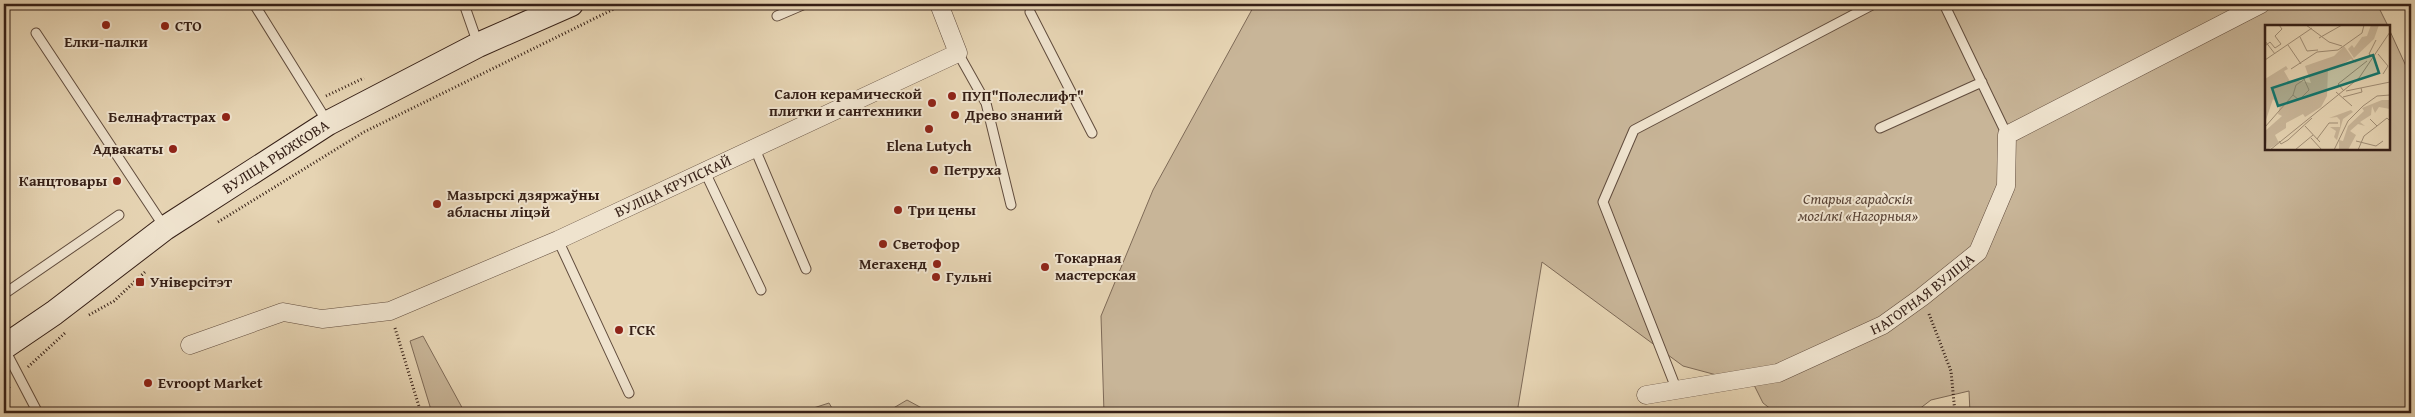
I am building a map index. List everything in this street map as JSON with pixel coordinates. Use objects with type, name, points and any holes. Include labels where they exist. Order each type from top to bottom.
[{"type":"main road","name":"ВУЛІЦА РЫЖКОВА","points":[[4,348],[54,313],[166,228],[328,123],[478,44],[570,4]]},
{"type":"street","points":[[939,4],[958,53]]},
{"type":"street","points":[[2007,135],[2261,4]]},
{"type":"street","name":"ВУЛІЦА КРУПСКАЙ","points":[[190,345],[283,312],[322,319],[390,311],[558,240],[958,53]]},
{"type":"street","name":"НАГОРНАЯ ВУЛІЦА","points":[[1646,395],[1676,388],[1778,373],[1883,325],[1922,297],[1978,252],[2006,186],[2007,135]]},
{"type":"lane","points":[[254,4],[328,123]]},
{"type":"lane","points":[[464,4],[478,44]]},
{"type":"lane","points":[[777,16],[805,4]]},
{"type":"lane","points":[[1676,388],[1603,202],[1634,130],[1874,4]]},
{"type":"lane","points":[[1944,4],[2007,135]]},
{"type":"lane","points":[[1030,12],[1092,133]]},
{"type":"lane","points":[[36,33],[166,228]]},
{"type":"lane","points":[[958,53],[986,103],[1011,205]]},
{"type":"lane","points":[[1880,128],[1982,82]]},
{"type":"lane","points":[[755,149],[806,269]]},
{"type":"lane","points":[[704,172],[761,290]]},
{"type":"lane","points":[[4,294],[119,215]]},
{"type":"lane","points":[[558,240],[629,394]]},
{"type":"lane","points":[[4,348],[38,413]]},
{"type":"path","points":[[212,225],[364,132],[624,4]]},
{"type":"path","points":[[88,316],[114,301],[148,269]]},
{"type":"path","points":[[1922,297],[1951,371],[1955,413]]},
{"type":"path","points":[[390,311],[421,413]]},
{"type":"path","points":[[4,392],[18,376],[73,326]]},
{"type":"green space","name":"Старыя гарадскія могілкі «Нагорныя»","points":[[1255,4],[2377,4],[2388,25],[2265,25],[2265,150],[2390,150],[2390,31],[2411,77],[2411,413],[1970,413],[1969,391],[1931,400],[1914,413],[1776,413],[1763,403],[1754,385],[1683,366],[1542,262],[1517,413],[1104,413],[1101,316],[1153,190]]},
{"type":"green space","points":[[423,336],[465,413],[432,413],[410,341]]},
{"type":"green space","points":[[907,400],[931,413],[885,413]]},
{"type":"green space","points":[[829,403],[835,413],[798,413]]},
{"type":"place","name":"Елки-палки","points":[[106,25]]},
{"type":"place","name":"СТО","points":[[165,26]]},
{"type":"place","name":"ПУП\"Полеслифт\"","points":[[952,96]]},
{"type":"place","name":"Салон керамической плитки и сантехники","points":[[932,103]]},
{"type":"place","name":"Древо знаний","points":[[955,115]]},
{"type":"place","name":"Белнафтастрах","points":[[226,117]]},
{"type":"place","name":"Elena Lutych","points":[[929,129]]},
{"type":"place","name":"Адвакаты","points":[[173,149]]},
{"type":"place","name":"Петруха","points":[[934,170]]},
{"type":"place","name":"Канцтовары","points":[[117,181]]},
{"type":"place","name":"Мазырскі дзяржаўны абласны ліцэй","points":[[437,204]]},
{"type":"place","name":"Три цены","points":[[898,210]]},
{"type":"place","name":"Светофор","points":[[883,244]]},
{"type":"place","name":"Мегахенд","points":[[937,264]]},
{"type":"place","name":"Токарная мастерская","points":[[1045,267]]},
{"type":"place","name":"Гульнi","points":[[936,277]]},
{"type":"place","name":"Універсітэт","points":[[140,282]]},
{"type":"place","name":"ГСК","points":[[619,330]]},
{"type":"place","name":"Evroopt Market","points":[[148,383]]}]
